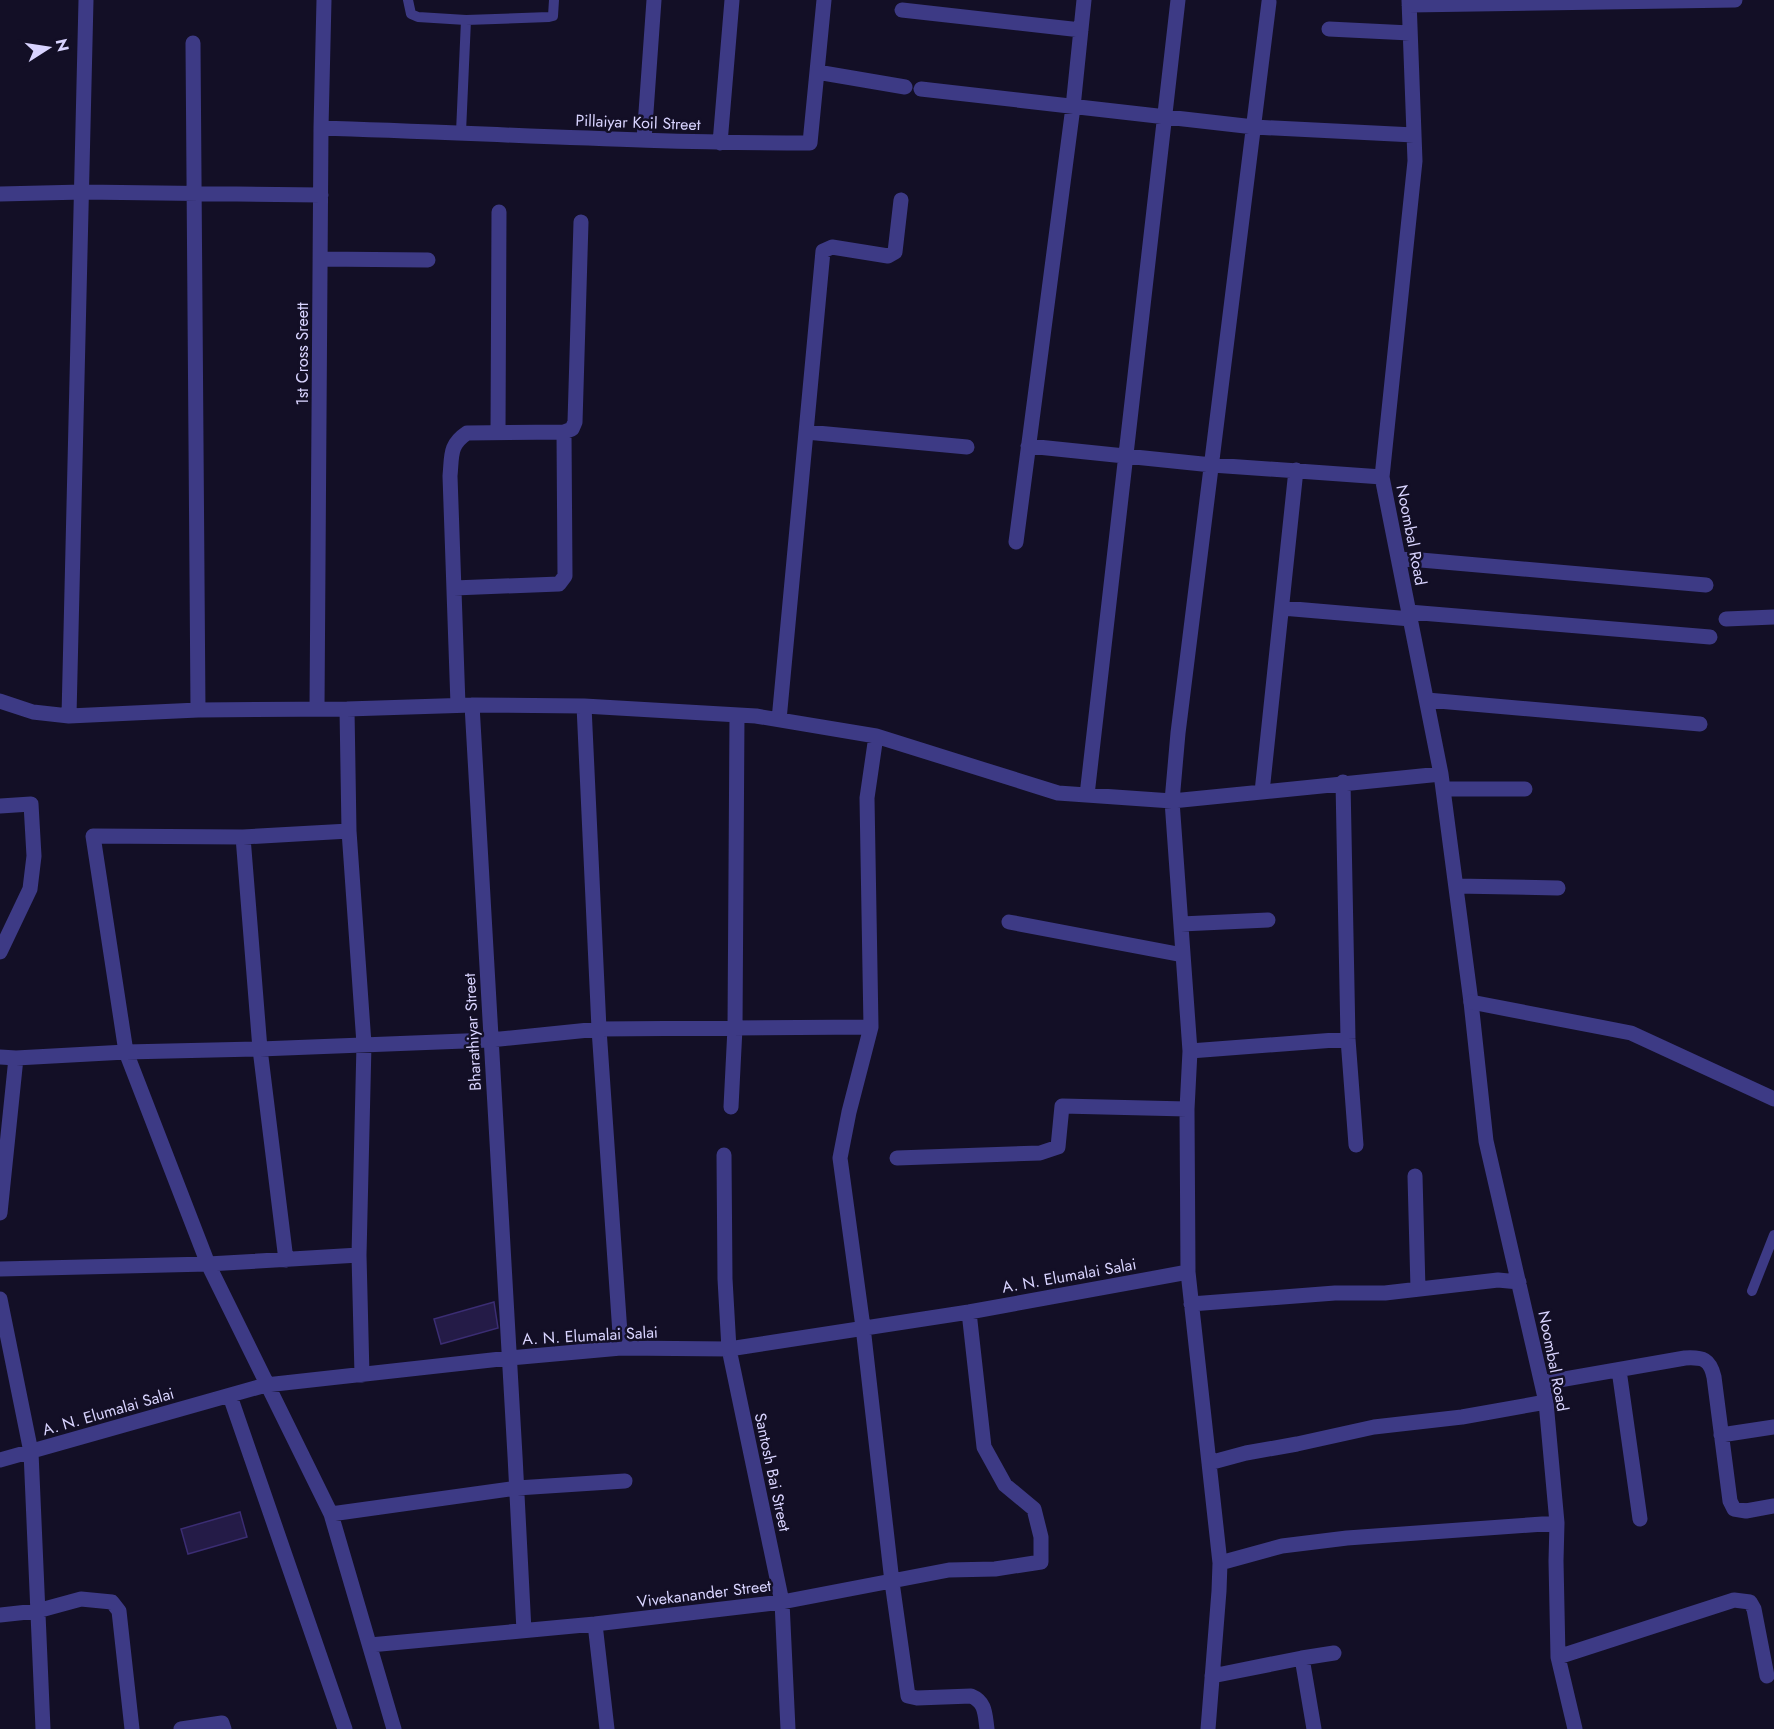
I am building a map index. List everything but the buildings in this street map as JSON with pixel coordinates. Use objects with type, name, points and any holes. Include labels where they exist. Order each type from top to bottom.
[{"type":"street","points":[[69,716],[86,0]]},
{"type":"street","name":"1st Cross Sreett","points":[[317,709],[324,0]]},
{"type":"street","points":[[644,140],[654,0]]},
{"type":"street","points":[[720,143],[732,0]]},
{"type":"street","name":"Pillaiyar Koil Street","points":[[321,128],[720,143],[810,143],[824,0]]},
{"type":"street","points":[[1016,542],[1084,0]]},
{"type":"street","points":[[1087,795],[1178,0]]},
{"type":"street","points":[[1409,2],[1735,0]]},
{"type":"street","points":[[1208,1729],[1220,1591],[1220,1563],[1188,1272],[1187,1109],[1191,1051],[1172,801],[1178,733],[1269,2]]},
{"type":"street","name":"Noombal Road","points":[[1409,2],[1415,161],[1382,477],[1442,781],[1486,1141],[1546,1402],[1557,1523],[1558,1657],[1575,1729]]},
{"type":"street","points":[[902,10],[1081,30]]},
{"type":"street","points":[[1329,29],[1410,33]]},
{"type":"street","points":[[193,43],[198,710]]},
{"type":"street","points":[[817,72],[905,87]]},
{"type":"street","points":[[921,89],[1254,127],[1414,135]]},
{"type":"street","points":[[0,194],[83,192],[321,195]]},
{"type":"street","points":[[779,720],[823,251],[832,247],[892,255],[895,252],[901,200]]},
{"type":"street","points":[[498,432],[499,212]]},
{"type":"street","points":[[454,588],[559,584],[565,576],[564,432],[572,429],[575,422],[581,222]]},
{"type":"street","points":[[320,259],[428,260]]},
{"type":"street","name":"Bharathiyar Street","points":[[524,1631],[490,1040],[454,588],[450,476],[453,447],[456,440],[467,433],[564,432]]},
{"type":"street","points":[[806,432],[967,447]]},
{"type":"street","points":[[1028,446],[1212,465],[1382,477]]},
{"type":"street","points":[[1262,792],[1296,470]]},
{"type":"street","points":[[1398,558],[1706,585]]},
{"type":"street","points":[[1282,608],[1710,637]]},
{"type":"street","points":[[1726,619],[1774,617]]},
{"type":"street","points":[[1427,700],[1700,724]]},
{"type":"street","points":[[0,701],[33,712],[69,716],[198,710],[465,705],[584,706],[736,715],[876,736],[1058,794],[1172,801],[1343,782],[1442,781],[1525,789]]},
{"type":"street","points":[[584,706],[600,1029],[621,1348]]},
{"type":"street","points":[[347,709],[349,831],[364,1044],[359,1256],[362,1375]]},
{"type":"street","points":[[731,1107],[735,1028],[736,715]]},
{"type":"street","points":[[876,736],[867,798],[871,1027],[849,1112],[840,1158],[908,1696],[917,1698],[971,1696],[982,1702],[987,1729]]},
{"type":"street","points":[[1343,782],[1348,1039],[1356,1145]]},
{"type":"street","points":[[0,806],[31,804],[34,856],[30,889],[0,952]]},
{"type":"street","points":[[349,831],[243,837],[93,836],[126,1052],[208,1264],[331,1514],[394,1729]]},
{"type":"street","points":[[243,837],[260,1049],[286,1260]]},
{"type":"street","points":[[1456,886],[1557,888]]},
{"type":"street","points":[[1181,924],[1268,920]]},
{"type":"street","points":[[1009,922],[1183,955]]},
{"type":"street","points":[[1470,1002],[1631,1033],[1774,1099]]},
{"type":"street","points":[[0,1057],[490,1040],[600,1029],[871,1027]]},
{"type":"street","points":[[1191,1051],[1348,1039]]},
{"type":"street","points":[[0,1213],[16,1058]]},
{"type":"street","points":[[897,1158],[1040,1153],[1058,1147],[1062,1106],[1187,1109]]},
{"type":"street","name":"Santosh Bai Street","points":[[724,1155],[725,1279],[729,1348],[782,1602],[788,1729]]},
{"type":"street","points":[[1415,1176],[1418,1289]]},
{"type":"street","points":[[0,1269],[208,1264],[359,1256]]},
{"type":"street","name":"A. N. Elumalai Salai","points":[[0,1460],[267,1385],[621,1348],[729,1348],[969,1312],[1188,1272]]},
{"type":"street","points":[[1191,1304],[1335,1293],[1385,1293],[1498,1280],[1519,1282]]},
{"type":"street","points":[[0,1299],[31,1452],[43,1729]]},
{"type":"street","name":"Vivekanander Street","points":[[369,1645],[595,1624],[782,1602],[949,1570],[995,1569],[1041,1562],[1041,1537],[1034,1509],[1005,1485],[984,1447],[969,1312]]},
{"type":"street","points":[[1542,1383],[1685,1358],[1704,1359],[1712,1366],[1728,1491],[1734,1509],[1746,1511],[1774,1506]]},
{"type":"street","points":[[1619,1370],[1640,1519]]},
{"type":"street","points":[[230,1396],[345,1729]]},
{"type":"street","points":[[1209,1463],[1246,1453],[1374,1427],[1462,1417],[1546,1402]]},
{"type":"street","points":[[1721,1435],[1774,1427]]},
{"type":"street","points":[[331,1514],[517,1488],[626,1481]]},
{"type":"street","points":[[1220,1563],[1282,1546],[1347,1538],[1557,1523]]},
{"type":"street","points":[[0,1615],[37,1611],[81,1599],[112,1602],[119,1611],[132,1729]]},
{"type":"street","points":[[1558,1657],[1734,1600],[1743,1600],[1750,1602],[1754,1608],[1767,1676]]},
{"type":"street","points":[[595,1624],[607,1729]]},
{"type":"street","points":[[1212,1676],[1334,1653]]},
{"type":"street","points":[[1302,1658],[1314,1729]]},
{"type":"street","points":[[181,1729],[222,1723],[224,1729]]},
{"type":"lane","points":[[408,0],[411,14],[418,17],[466,20],[549,17],[553,16],[554,0]]},
{"type":"lane","points":[[461,132],[466,20]]},
{"type":"lane","points":[[1752,1291],[1774,1236]]}]
